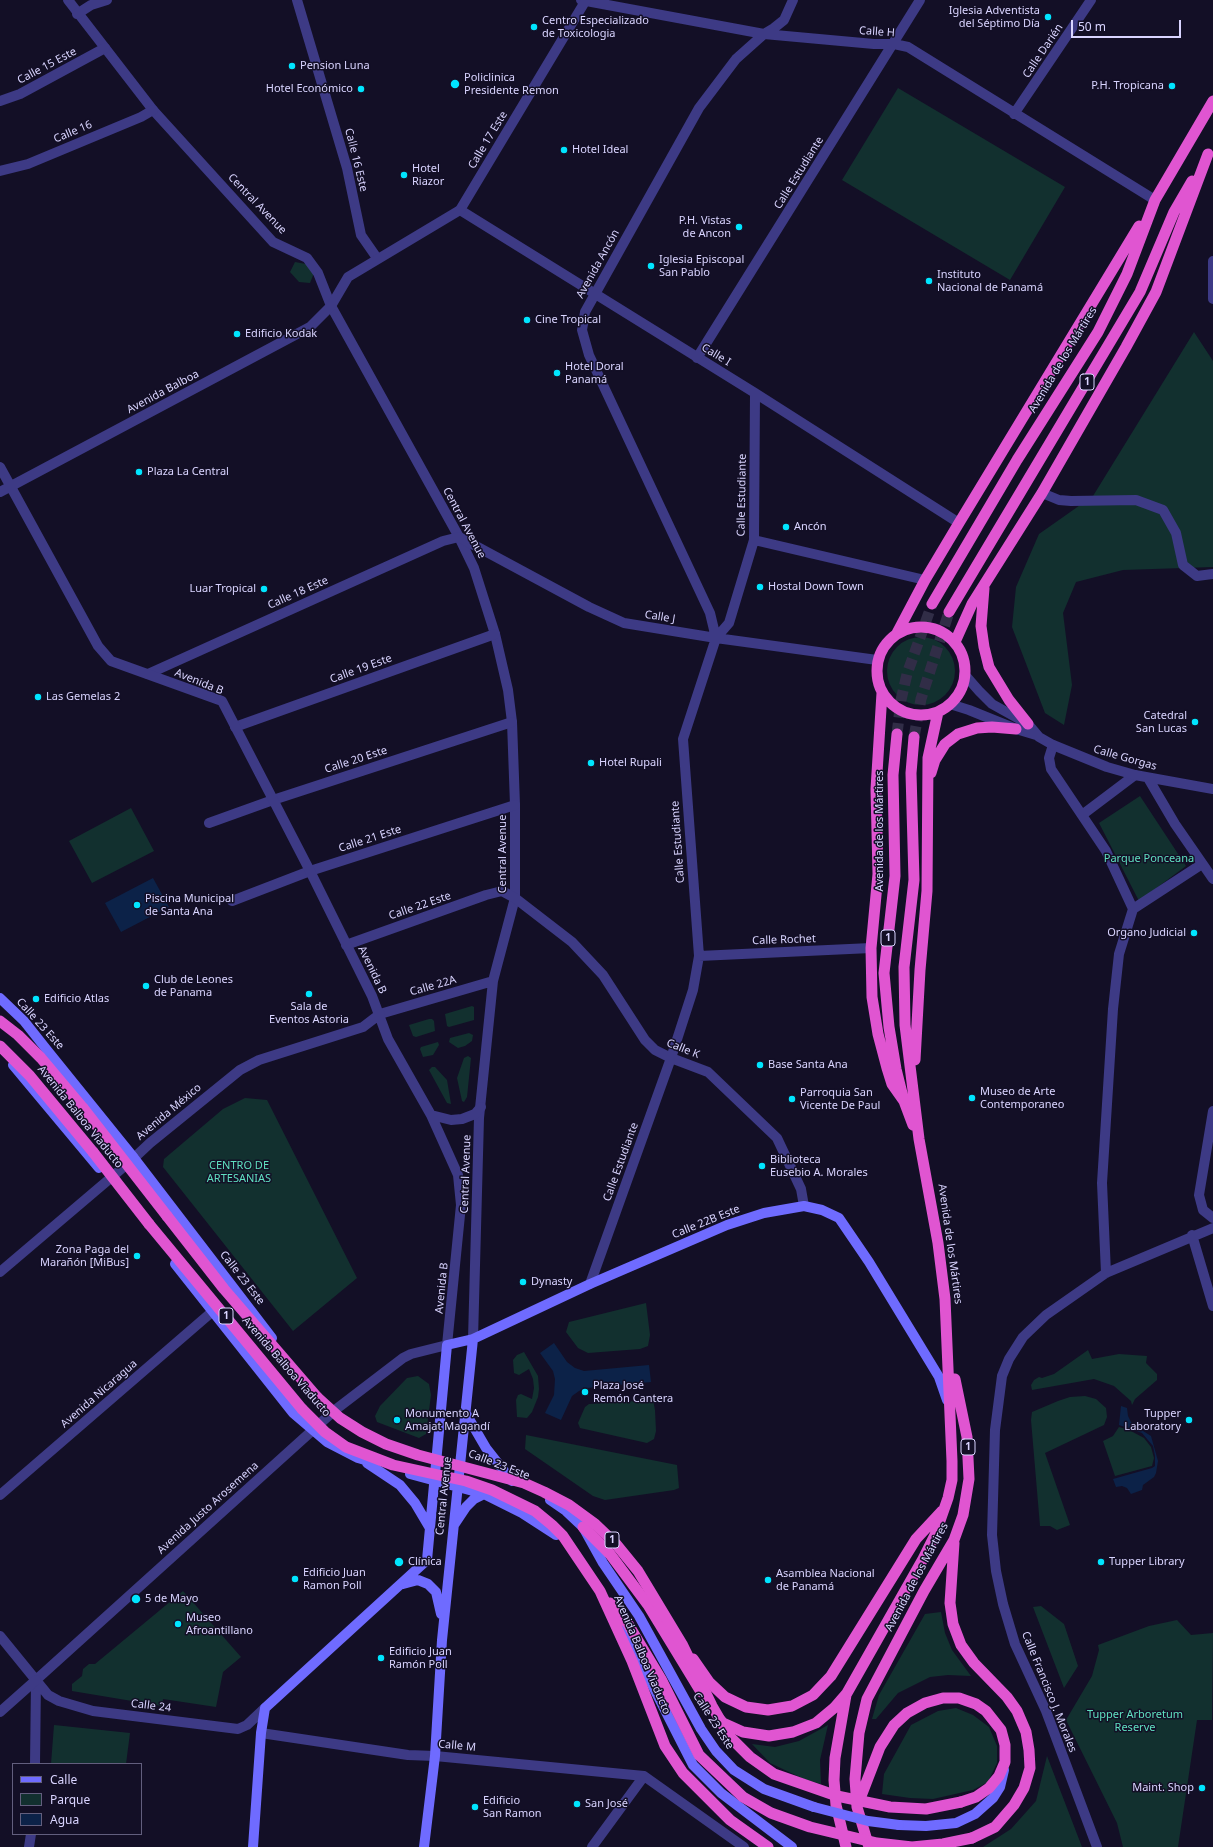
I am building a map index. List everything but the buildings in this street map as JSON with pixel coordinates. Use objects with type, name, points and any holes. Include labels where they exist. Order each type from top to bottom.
[{"type":"highway","name":"Avenida de los Mártires","points":[[932,604],[1017,460],[1098,332],[1126,274],[1155,200],[1213,100]]},
{"type":"highway","points":[[955,642],[972,604],[1042,493],[1156,292],[1210,150]]},
{"type":"highway","name":"1","points":[[949,612],[1140,292],[1174,212],[1210,150]]},
{"type":"highway","points":[[897,633],[925,580],[1155,200]]},
{"type":"highway","points":[[985,583],[981,626],[984,647],[990,667],[1009,700],[1028,724]]},
{"type":"highway","points":[[922,626],[934,628],[955,642],[965,663],[966,675],[958,696],[950,704],[938,712],[925,715],[912,715],[900,711],[890,703],[882,693],[877,682],[877,660],[888,641],[897,633],[909,628],[922,626]]},
{"type":"highway","points":[[882,693],[876,789],[878,874],[870,948],[872,997],[878,1034],[892,1084],[904,1100]]},
{"type":"highway","points":[[913,1091],[920,970],[927,891],[928,758],[938,712]]},
{"type":"highway","points":[[928,783],[935,760],[945,744],[958,734],[977,728],[992,727],[1016,729]]},
{"type":"highway","name":"Avenida de los Mártires","points":[[897,734],[893,775],[895,876],[884,973],[889,1027],[904,1100],[919,1139]]},
{"type":"highway","name":"Avenida de los Mártires","points":[[847,1693],[923,1559],[946,1507],[952,1480],[949,1354],[938,1243],[919,1139],[905,1025],[904,967],[914,880],[911,773],[914,737]]},
{"type":"highway","name":"Avenida Balboa Viaducto","points":[[0,1021],[18,1035],[41,1058],[83,1108],[224,1289],[323,1402],[340,1418],[362,1432],[386,1444],[418,1455],[524,1483],[569,1505],[594,1524],[610,1539],[638,1571],[682,1644]]},
{"type":"highway","name":"Avenida Balboa Viaducto","points":[[1,1051],[35,1082],[297,1403],[325,1432],[346,1447],[368,1457],[393,1465],[466,1481],[492,1490],[535,1511],[563,1536],[600,1591],[632,1661],[666,1746],[683,1773],[730,1820],[768,1847]]},
{"type":"highway","name":"Avenida de los Mártires","points":[[869,1847],[862,1828],[857,1807],[856,1757],[858,1733],[867,1699],[924,1591],[954,1540],[963,1515],[968,1472],[967,1437],[949,1354]]},
{"type":"highway","points":[[682,1644],[709,1682],[725,1697],[746,1707],[768,1710],[792,1706],[813,1695],[831,1676],[916,1539],[946,1507]]},
{"type":"highway","points":[[583,1527],[610,1554],[648,1605],[708,1704],[722,1723],[743,1732],[769,1736],[793,1732],[816,1722],[834,1708],[847,1693]]},
{"type":"highway","points":[[600,1591],[628,1624],[661,1679],[699,1755],[743,1797],[771,1813],[810,1826],[877,1843],[912,1847],[943,1844],[972,1838],[995,1827],[1014,1806],[1024,1788],[1030,1768],[1026,1732],[1017,1711],[1007,1697],[974,1664],[961,1645],[953,1624],[950,1603],[954,1540]]},
{"type":"highway","points":[[682,1644],[712,1706],[730,1737],[750,1757],[774,1774],[837,1796],[890,1807],[926,1809],[961,1802],[976,1797],[989,1788],[999,1776],[1005,1762],[1005,1745],[1001,1730],[986,1711],[976,1704],[959,1698],[943,1698],[925,1703],[907,1713],[886,1735],[880,1747],[857,1807]]},
{"type":"highway","points":[[846,1847],[836,1805],[834,1780],[835,1758],[847,1693]]},
{"type":"main road","name":"Calle 23 Este","points":[[0,998],[24,1021],[134,1158],[300,1374],[335,1410],[382,1437],[436,1457],[459,1463],[543,1495],[566,1511],[583,1527],[603,1563],[639,1616],[701,1729],[716,1751],[734,1770],[764,1789],[814,1808],[868,1821],[900,1825],[926,1826],[956,1823],[975,1814],[993,1798],[1000,1787],[1005,1762]]},
{"type":"main road","name":"1","points":[[1,1051],[109,1180],[293,1413],[311,1431],[326,1442],[358,1458],[484,1494],[544,1525],[564,1542],[597,1581],[620,1622],[693,1766],[721,1793],[792,1847]]},
{"type":"main road","name":"Calle 22B Este","points":[[447,1345],[473,1339],[590,1284],[727,1225],[764,1213],[804,1206],[822,1210],[839,1218],[869,1262],[940,1377],[951,1412]]},
{"type":"main road","name":"Central Avenue","points":[[424,1847],[435,1756],[442,1640],[459,1463],[473,1339]]},
{"type":"main road","name":"Avenida B","points":[[396,1587],[427,1560],[431,1530],[434,1480],[447,1345]]},
{"type":"main road","points":[[465,1411],[486,1448],[513,1483]]},
{"type":"main road","points":[[358,1458],[400,1485],[415,1503],[431,1530]]},
{"type":"main road","points":[[453,1526],[466,1507],[474,1499],[484,1494]]},
{"type":"main road","points":[[396,1587],[418,1580],[433,1588],[439,1603],[442,1640]]},
{"type":"main road","name":"Calle 24","points":[[265,1708],[396,1587]]},
{"type":"main road","points":[[253,1847],[261,1733],[265,1708]]},
{"type":"street","name":"Central Avenue","points":[[68,0],[77,14],[153,110],[273,242],[307,258],[318,273],[331,306],[460,537],[474,568],[495,634],[508,690],[512,722],[515,806],[515,898],[493,981],[480,1107],[473,1339]]},
{"type":"street","points":[[77,14],[91,5],[107,0]]},
{"type":"street","name":"Calle 16 Este","points":[[297,0],[347,168],[361,235],[377,258]]},
{"type":"street","name":"Avenida Ancón","points":[[716,638],[710,613],[589,355],[582,330],[585,312],[699,108],[736,59],[764,34],[784,20],[793,0]]},
{"type":"street","name":"Calle Estudiante","points":[[697,358],[920,0]]},
{"type":"street","name":"Calle Darién","points":[[1014,114],[1091,0]]},
{"type":"street","name":"Calle 17 Este","points":[[377,258],[460,210],[584,1]]},
{"type":"street","name":"Calle H","points":[[584,1],[764,34],[874,44],[894,44],[908,47],[1155,200]]},
{"type":"street","name":"Calle 15 Este","points":[[0,101],[20,94],[105,48]]},
{"type":"street","name":"Calle 16","points":[[0,170],[28,164],[141,117],[153,110]]},
{"type":"street","name":"Calle I","points":[[460,210],[755,393],[959,523]]},
{"type":"street","points":[[331,306],[348,277],[377,258]]},
{"type":"street","points":[[1213,261],[1213,299]]},
{"type":"street","name":"Avenida Balboa","points":[[0,492],[310,327],[331,306]]},
{"type":"street","name":"Calle Estudiante","points":[[590,1284],[671,1058],[693,990],[699,956],[683,740],[716,638],[729,623],[754,540],[755,393]]},
{"type":"street","name":"Avenida B","points":[[0,467],[43,546],[56,566],[98,646],[111,661],[222,701],[310,871],[380,1014],[388,1039],[431,1115],[458,1175],[461,1205],[447,1345]]},
{"type":"street","points":[[1042,493],[1059,500],[1071,501],[1136,500],[1163,510],[1176,533],[1184,565],[1197,576],[1213,574]]},
{"type":"street","name":"Calle J","points":[[460,537],[589,607],[624,623],[716,638],[877,660]]},
{"type":"street","name":"Calle 18 Este","points":[[148,674],[443,541],[460,537]]},
{"type":"street","points":[[754,540],[925,580]]},
{"type":"street","name":"Calle 19 Este","points":[[235,727],[495,634]]},
{"type":"street","name":"Calle Gorgas","points":[[966,675],[978,691],[992,704],[1028,724],[1036,735]]},
{"type":"street","name":"Calle Gorgas","points":[[950,704],[1036,735],[1053,745],[1100,764],[1148,778],[1213,789]]},
{"type":"street","name":"Calle 20 Este","points":[[209,823],[273,800],[512,722]]},
{"type":"street","points":[[1053,745],[1049,758],[1051,769],[1106,850],[1133,909]]},
{"type":"street","points":[[1082,815],[1135,775]]},
{"type":"street","points":[[1148,778],[1175,824],[1213,879]]},
{"type":"street","name":"Calle 21 Este","points":[[232,901],[310,871],[515,806]]},
{"type":"street","points":[[1106,1273],[1102,1183],[1113,1009],[1119,954],[1133,909],[1202,864]]},
{"type":"street","name":"Calle K","points":[[502,891],[515,898],[572,942],[603,975],[645,1040],[655,1050],[671,1058],[708,1072],[777,1138],[801,1189],[804,1206]]},
{"type":"street","name":"Calle 22 Este","points":[[346,945],[502,891]]},
{"type":"street","name":"Calle Rochet","points":[[699,956],[870,948]]},
{"type":"street","name":"Calle 22A","points":[[380,1014],[493,981]]},
{"type":"street","name":"Avenida México","points":[[0,1272],[109,1180],[150,1143],[240,1070],[259,1060],[363,1027],[380,1014]]},
{"type":"street","points":[[431,1115],[451,1120],[462,1119],[475,1114],[480,1107]]},
{"type":"street","points":[[1213,1112],[1199,1195],[1203,1210],[1213,1218]]},
{"type":"street","name":"Calle Francisco J. Morales","points":[[1097,1847],[1046,1711],[1015,1644],[1003,1604],[996,1571],[992,1528],[994,1430],[1002,1376],[1009,1359],[1023,1337],[1046,1315],[1106,1273],[1192,1235],[1213,1228]]},
{"type":"street","points":[[1192,1235],[1213,1306]]},
{"type":"street","name":"Avenida Nicaragua","points":[[0,1495],[213,1311]]},
{"type":"street","name":"Avenida Justo Arosemena","points":[[0,1712],[335,1410],[402,1358],[411,1354],[447,1345]]},
{"type":"street","name":"Calle 24","points":[[0,1636],[48,1695],[59,1701],[93,1711],[238,1729],[247,1725],[265,1708]]},
{"type":"street","points":[[35,1763],[36,1680]]},
{"type":"street","name":"Calle M","points":[[261,1733],[408,1755],[435,1756],[644,1776],[744,1847]]},
{"type":"street","points":[[592,1847],[644,1776]]},
{"type":"street","points":[[29,1847],[31,1835]]},
{"type":"green space","points":[[898,88],[1065,187],[1010,280],[842,180]]},
{"type":"green space","points":[[295,262],[306,264],[314,273],[310,283],[299,282],[290,272]]},
{"type":"green space","points":[[1194,332],[1213,361],[1213,567],[1123,570],[1076,582],[1063,613],[1072,685],[1064,725],[1045,713],[1012,627],[1016,587],[1039,534],[1093,496]]},
{"type":"green space","points":[[921,637],[934,640],[945,647],[952,658],[955,671],[952,684],[945,695],[934,702],[921,705],[908,702],[897,695],[890,684],[887,671],[890,658],[897,647],[908,640]]},
{"type":"green space","name":"Parque Ponceana","points":[[1140,796],[1186,866],[1139,901],[1099,823]]},
{"type":"green space","points":[[131,808],[154,851],[92,883],[69,841]]},
{"type":"green space","points":[[472,1006],[474,1007],[474,1020],[449,1027],[447,1026],[445,1014]]},
{"type":"green space","points":[[429,1019],[434,1021],[435,1031],[416,1037],[413,1036],[409,1025]]},
{"type":"green space","points":[[469,1033],[473,1035],[472,1041],[465,1046],[458,1048],[449,1042],[450,1038]]},
{"type":"green space","points":[[438,1042],[439,1045],[433,1055],[423,1057],[420,1049],[421,1047]]},
{"type":"green space","points":[[468,1056],[471,1058],[467,1097],[464,1102],[462,1101],[457,1078],[464,1058]]},
{"type":"green space","points":[[432,1067],[435,1067],[447,1080],[451,1104],[447,1103],[429,1070]]},
{"type":"green space","name":"CENTRO DE ARTESANIAS","points":[[245,1098],[267,1100],[357,1278],[293,1331],[163,1167],[164,1159],[223,1109]]},
{"type":"green space","points":[[646,1303],[650,1335],[648,1346],[640,1349],[588,1353],[578,1348],[566,1332],[569,1322]]},
{"type":"green space","points":[[1088,1350],[1092,1359],[1119,1354],[1147,1356],[1146,1363],[1157,1374],[1157,1380],[1135,1399],[1132,1405],[1131,1401],[1114,1386],[1094,1379],[1032,1390],[1031,1385],[1034,1380],[1039,1377],[1042,1378],[1054,1374]]},
{"type":"green space","points":[[524,1352],[538,1376],[539,1389],[538,1397],[532,1412],[527,1418],[517,1417],[516,1400],[518,1395],[521,1394],[532,1399],[534,1388],[533,1379],[529,1369],[519,1375],[514,1373],[513,1360],[517,1355]]},
{"type":"green space","points":[[418,1376],[429,1384],[431,1395],[426,1434],[419,1438],[377,1422],[375,1416],[380,1406],[407,1378]]},
{"type":"green space","points":[[1085,1396],[1096,1399],[1106,1408],[1107,1417],[1104,1425],[1045,1453],[1070,1525],[1057,1530],[1050,1526],[1040,1526],[1031,1420],[1032,1412],[1070,1397]]},
{"type":"green space","points":[[653,1400],[656,1431],[654,1439],[647,1443],[580,1428],[578,1423],[585,1407],[589,1404]]},
{"type":"green space","points":[[1119,1427],[1129,1430],[1144,1438],[1151,1447],[1154,1458],[1152,1466],[1115,1476],[1103,1441],[1113,1436]]},
{"type":"green space","points":[[526,1435],[677,1465],[679,1488],[605,1500],[593,1496],[525,1449]]},
{"type":"green space","name":"Museo Afroantillano","points":[[183,1591],[241,1657],[223,1672],[216,1707],[163,1699],[162,1706],[72,1691],[72,1684],[82,1676],[83,1669],[89,1664],[95,1664]]},
{"type":"green space","points":[[1041,1606],[1064,1624],[1078,1666],[1064,1688],[1033,1607]]},
{"type":"green space","points":[[941,1612],[945,1633],[952,1650],[971,1676],[948,1675],[930,1677],[898,1693],[876,1719],[872,1719],[879,1695],[925,1614]]},
{"type":"green space","name":"Tupper Arboretum Reserve","points":[[1177,1620],[1191,1635],[1213,1633],[1212,1720],[1197,1720],[1178,1847],[1123,1847],[1117,1823],[1066,1720],[1092,1676],[1099,1650],[1098,1645],[1149,1626]]},
{"type":"green space","points":[[956,1708],[973,1715],[989,1727],[997,1746],[997,1763],[988,1782],[973,1790],[933,1799],[910,1798],[882,1794],[884,1774],[911,1725],[938,1711]]},
{"type":"green space","points":[[54,1725],[130,1733],[126,1763],[51,1763]]},
{"type":"green space","points":[[828,1725],[820,1760],[821,1784],[804,1779],[770,1763],[752,1744],[775,1747],[799,1741]]},
{"type":"green space","points":[[1047,1756],[1082,1847],[983,1847],[1011,1829],[1036,1801]]},
{"type":"water","name":"Piscina Municipal de Santa Ana","points":[[153,878],[169,907],[121,932],[105,903]]},
{"type":"water","points":[[554,1343],[567,1362],[575,1368],[584,1371],[649,1365],[651,1382],[587,1388],[579,1391],[572,1396],[561,1420],[545,1413],[554,1395],[555,1379],[553,1371],[540,1353]]},
{"type":"water","points":[[1121,1406],[1127,1408],[1128,1416],[1132,1424],[1151,1436],[1158,1461],[1154,1477],[1143,1485],[1142,1490],[1131,1494],[1127,1488],[1122,1486],[1116,1487],[1113,1479],[1152,1468],[1155,1466],[1155,1456],[1153,1446],[1142,1433],[1119,1425]]},
{"type":"tunnel","points":[[897,734],[901,700],[907,674],[932,604]]},
{"type":"tunnel","points":[[914,737],[921,699],[949,612]]},
{"type":"place","name":"Iglesia Adventista del Séptimo Día","points":[[1048,17]]},
{"type":"place","name":"Centro Especializado de Toxicologia","points":[[534,27]]},
{"type":"place","name":"Pension Luna","points":[[292,66]]},
{"type":"place","name":"Policlinica Presidente Remon","points":[[455,84]]},
{"type":"place","name":"P.H. Tropicana","points":[[1172,86]]},
{"type":"place","name":"Hotel Económico","points":[[361,89]]},
{"type":"place","name":"Hotel Ideal","points":[[564,150]]},
{"type":"place","name":"Hotel Riazor","points":[[404,175]]},
{"type":"place","name":"P.H. Vistas de Ancon","points":[[739,227]]},
{"type":"place","name":"Iglesia Episcopal San Pablo","points":[[651,266]]},
{"type":"place","name":"Instituto Nacional de Panamá","points":[[929,281]]},
{"type":"place","name":"Cine Tropical","points":[[527,320]]},
{"type":"place","name":"Edificio Kodak","points":[[237,334]]},
{"type":"place","name":"Hotel Doral Panamá","points":[[557,373]]},
{"type":"place","name":"Plaza La Central","points":[[139,472]]},
{"type":"place","name":"Ancón","points":[[786,527]]},
{"type":"place","name":"Hostal Down Town","points":[[760,587]]},
{"type":"place","name":"Luar Tropical","points":[[264,589]]},
{"type":"place","name":"Las Gemelas 2","points":[[38,697]]},
{"type":"place","name":"Catedral San Lucas","points":[[1195,722]]},
{"type":"place","name":"Hotel Rupali","points":[[591,763]]},
{"type":"place","name":"Piscina Municipal de Santa Ana","points":[[137,905]]},
{"type":"place","name":"Organo Judicial","points":[[1194,933]]},
{"type":"place","name":"Club de Leones de Panama","points":[[146,986]]},
{"type":"place","name":"Sala de Eventos Astoria","points":[[309,994]]},
{"type":"place","name":"Edificio Atlas","points":[[36,999]]},
{"type":"place","name":"Base Santa Ana","points":[[760,1065]]},
{"type":"place","name":"Museo de Arte Contemporaneo","points":[[972,1098]]},
{"type":"place","name":"Parroquia San Vicente De Paul","points":[[792,1099]]},
{"type":"place","name":"Biblioteca Eusebio A. Morales","points":[[762,1166]]},
{"type":"place","name":"Zona Paga del Marañón [MiBus]","points":[[137,1256]]},
{"type":"place","name":"Dynasty","points":[[523,1282]]},
{"type":"place","name":"Plaza José Remón Cantera","points":[[585,1392]]},
{"type":"place","name":"Monumento A Amajat Magandí","points":[[397,1420]]},
{"type":"place","name":"Tupper Laboratory","points":[[1189,1420]]},
{"type":"place","name":"Clínica","points":[[399,1562]]},
{"type":"place","name":"Tupper Library","points":[[1101,1562]]},
{"type":"place","name":"Edificio Juan Ramon Poll","points":[[295,1579]]},
{"type":"place","name":"Asamblea Nacional de Panamá","points":[[768,1580]]},
{"type":"place","name":"5 de Mayo","points":[[136,1599]]},
{"type":"place","name":"Museo Afroantillano","points":[[178,1624]]},
{"type":"place","name":"Edificio Juan Ramón Poll","points":[[381,1658]]},
{"type":"place","name":"Maint. Shop","points":[[1202,1788]]},
{"type":"place","name":"San José","points":[[577,1804]]},
{"type":"place","name":"Edificio San Ramon","points":[[475,1807]]}]
